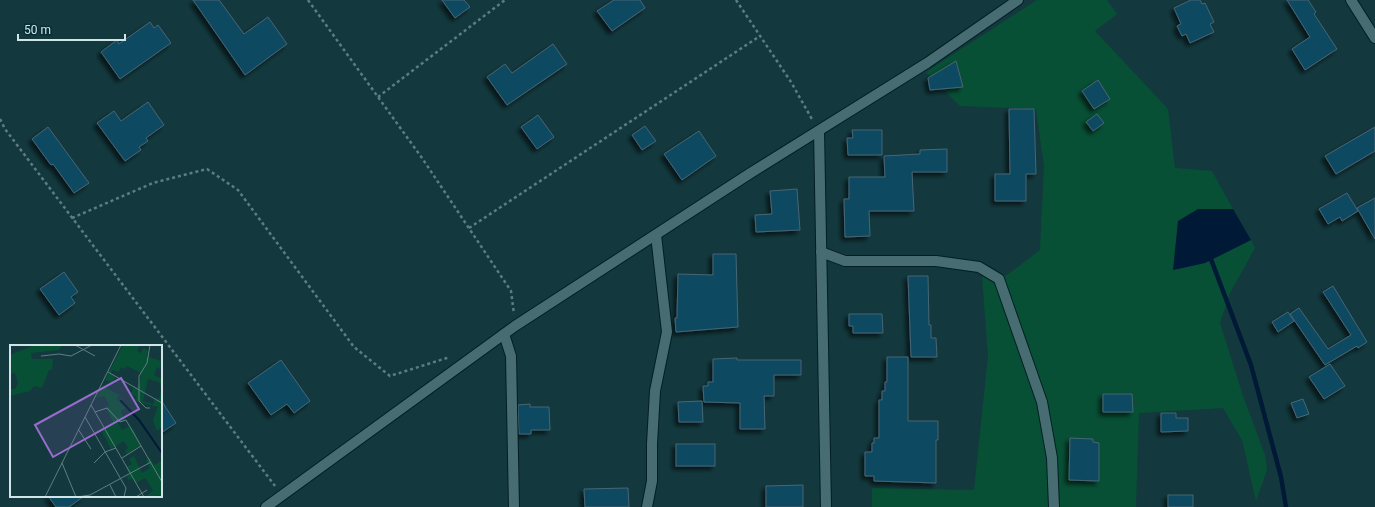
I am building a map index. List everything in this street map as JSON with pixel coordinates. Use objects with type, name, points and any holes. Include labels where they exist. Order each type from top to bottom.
[{"type":"street","points":[[266,507],[515,326],[749,174],[927,62],[1018,0]]},
{"type":"street","points":[[1351,0],[1375,38]]},
{"type":"street","points":[[819,130],[826,507]]},
{"type":"street","points":[[647,507],[652,481],[652,444],[655,391],[667,332],[656,235]]},
{"type":"street","points":[[821,252],[845,261],[936,261],[979,267],[999,279],[1042,402],[1052,458],[1054,507]]},
{"type":"street","points":[[504,334],[511,356],[514,507]]},
{"type":"path","points":[[308,0],[422,158],[511,292],[515,326]]},
{"type":"path","points":[[378,97],[505,0]]},
{"type":"path","points":[[736,0],[791,82],[819,130]]},
{"type":"path","points":[[469,228],[760,36]]},
{"type":"path","points":[[0,119],[5,129],[282,496]]},
{"type":"path","points":[[72,218],[153,183],[207,169],[238,190],[354,347],[390,376],[451,357]]},
{"type":"green space","points":[[1037,0],[1107,0],[1117,14],[1095,31],[1168,109],[1175,168],[1212,171],[1233,209],[1198,209],[1173,270],[1205,263],[1251,240],[1255,248],[1230,293],[1220,323],[1243,396],[1265,455],[1267,470],[1256,501],[1242,440],[1223,408],[1139,413],[1136,507],[872,507],[872,488],[974,490],[988,356],[982,277],[1007,275],[1040,250],[1044,166],[1036,109],[960,106],[926,72]]},
{"type":"water","points":[[1198,209],[1233,209],[1251,240],[1205,263],[1173,270],[1178,221]]},
{"type":"building","points":[[193,0],[219,0],[244,34],[268,17],[287,44],[245,75]]},
{"type":"building","points":[[442,0],[464,0],[470,7],[455,18]]},
{"type":"building","points":[[614,0],[640,0],[645,8],[612,31],[597,11]]},
{"type":"building","points":[[1191,0],[1200,0],[1202,4],[1205,3],[1214,22],[1210,24],[1214,32],[1190,43],[1186,34],[1182,36],[1177,26],[1181,24],[1174,8]]},
{"type":"building","points":[[1287,0],[1308,0],[1316,12],[1314,14],[1337,49],[1305,70],[1292,49],[1310,37]]},
{"type":"building","points":[[150,22],[154,28],[158,25],[171,43],[120,79],[101,52],[117,40],[119,44]]},
{"type":"building","points":[[553,44],[567,64],[507,105],[487,77],[505,64],[512,73]]},
{"type":"building","points":[[956,61],[963,87],[930,90],[928,78]]},
{"type":"building","points":[[1098,80],[1110,99],[1094,109],[1082,91]]},
{"type":"building","points":[[148,102],[164,125],[146,138],[148,141],[139,147],[141,150],[125,161],[97,123],[114,111],[121,121]]},
{"type":"building","points":[[1009,109],[1034,109],[1036,174],[1026,174],[1026,201],[995,201],[995,174],[1010,174]]},
{"type":"building","points":[[1097,114],[1104,123],[1093,131],[1086,122]]},
{"type":"building","points":[[538,115],[554,137],[537,149],[521,127]]},
{"type":"building","points":[[645,126],[656,141],[642,150],[632,135]]},
{"type":"building","points":[[48,127],[89,183],[74,193],[53,164],[51,165],[32,139]]},
{"type":"building","points":[[1375,127],[1375,151],[1336,174],[1325,156]]},
{"type":"building","points":[[852,130],[882,130],[882,155],[848,155],[847,138],[853,138]]},
{"type":"building","points":[[699,131],[716,156],[682,180],[664,154]]},
{"type":"building","points":[[947,149],[947,172],[912,172],[914,211],[869,211],[870,236],[845,237],[844,199],[849,199],[849,177],[885,177],[884,156],[920,154],[920,150]]},
{"type":"building","points":[[797,189],[800,230],[756,232],[755,215],[772,214],[770,191]]},
{"type":"building","points":[[1347,193],[1358,211],[1342,221],[1340,217],[1328,224],[1319,209]]},
{"type":"building","points":[[1375,198],[1375,239],[1357,208]]},
{"type":"building","points":[[713,254],[736,254],[738,327],[676,332],[675,318],[677,318],[678,274],[713,275]]},
{"type":"building","points":[[64,272],[78,292],[71,297],[75,303],[59,315],[40,289]]},
{"type":"building","points":[[908,276],[928,276],[929,325],[931,325],[931,338],[936,338],[937,357],[911,357]]},
{"type":"building","points":[[1333,286],[1367,342],[1358,348],[1357,346],[1325,365],[1290,314],[1299,308],[1328,349],[1351,335],[1323,292]]},
{"type":"building","points":[[1288,312],[1294,321],[1278,332],[1272,322]]},
{"type":"building","points":[[849,314],[882,314],[883,333],[853,333],[853,326],[849,326]]},
{"type":"building","points":[[887,357],[908,357],[908,421],[938,421],[938,440],[936,440],[936,483],[874,481],[874,476],[865,476],[865,452],[872,452],[872,443],[874,443],[874,438],[879,438],[879,400],[882,400],[882,391],[885,391],[885,382],[887,382]]},
{"type":"building","points":[[737,358],[737,360],[801,360],[801,375],[774,375],[774,396],[764,396],[765,429],[740,429],[740,403],[704,402],[703,386],[708,386],[708,382],[713,382],[713,359]]},
{"type":"building","points":[[281,360],[310,401],[294,413],[287,404],[271,415],[248,383]]},
{"type":"building","points":[[1330,364],[1345,386],[1324,399],[1309,377]]},
{"type":"building","points":[[1103,394],[1132,394],[1133,412],[1103,412]]},
{"type":"building","points":[[1303,399],[1309,414],[1297,418],[1291,403]]},
{"type":"building","points":[[702,401],[703,422],[679,422],[678,402]]},
{"type":"building","points":[[162,402],[176,423],[162,432]]},
{"type":"building","points":[[530,404],[530,407],[549,407],[550,430],[531,430],[531,434],[519,434],[518,405]]},
{"type":"building","points":[[1161,413],[1176,413],[1176,418],[1188,418],[1188,431],[1161,432]]},
{"type":"building","points":[[1070,438],[1093,439],[1093,442],[1099,443],[1099,481],[1069,480]]},
{"type":"building","points":[[676,444],[715,444],[715,466],[676,466]]},
{"type":"building","points":[[803,485],[803,507],[766,507],[766,486]]},
{"type":"building","points":[[628,488],[629,507],[585,507],[584,489]]},
{"type":"building","points":[[1168,495],[1193,495],[1193,507],[1168,507]]},
{"type":"building","points":[[49,497],[83,497],[69,507],[56,507]]},
{"type":"waterway","points":[[1209,254],[1251,365],[1281,477],[1286,507]]}]
